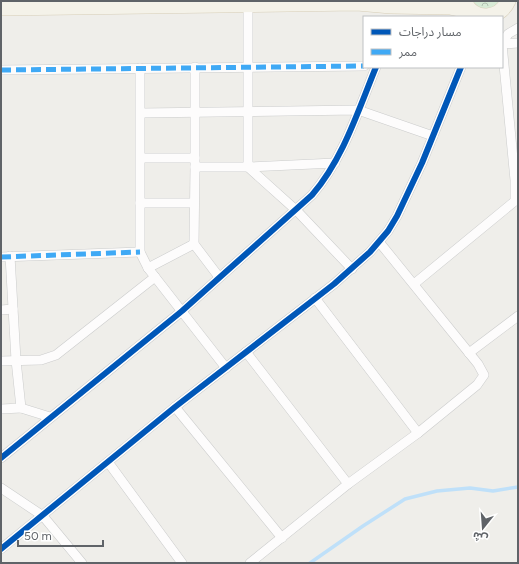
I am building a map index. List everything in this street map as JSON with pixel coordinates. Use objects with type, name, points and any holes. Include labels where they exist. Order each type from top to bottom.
[{"type":"main road","points":[[357,3],[373,1]]},
{"type":"main road","points":[[1,8],[357,3],[450,8],[471,11],[481,16],[504,8]]},
{"type":"street","points":[[248,4],[248,167],[296,211],[352,269]]},
{"type":"street","points":[[503,42],[508,34],[518,28]]},
{"type":"street","points":[[503,44],[518,43]]},
{"type":"street","points":[[414,284],[515,202],[515,180],[503,54]]},
{"type":"street","points":[[1,70],[363,66]]},
{"type":"street","points":[[140,68],[140,252],[155,278],[226,368]]},
{"type":"street","points":[[195,68],[194,244],[219,277]]},
{"type":"street","points":[[1,458],[182,311],[296,211],[326,179],[335,163],[376,68]]},
{"type":"street","points":[[1,549],[175,407],[352,269],[380,242],[397,216],[433,136],[461,68]]},
{"type":"street","points":[[141,113],[358,110],[433,136]]},
{"type":"street","points":[[141,158],[195,158]]},
{"type":"street","points":[[194,168],[335,163]]},
{"type":"street","points":[[140,203],[194,203]]},
{"type":"street","points":[[250,563],[348,484],[418,433],[482,379],[483,371],[380,242]]},
{"type":"street","points":[[148,268],[194,244]]},
{"type":"street","points":[[21,408],[13,309],[5,256],[140,252]]},
{"type":"street","points":[[1,361],[41,360],[56,355],[155,278]]},
{"type":"street","points":[[315,298],[418,433]]},
{"type":"street","points":[[1,310],[13,309]]},
{"type":"street","points":[[469,353],[518,316]]},
{"type":"street","points":[[246,352],[348,484]]},
{"type":"street","points":[[175,407],[282,538]]},
{"type":"street","points":[[1,409],[21,408],[50,417]]},
{"type":"street","points":[[108,462],[182,563]]},
{"type":"street","points":[[1,488],[43,516],[82,563]]},
{"type":"green space","points":[[471,1],[503,1],[497,8],[482,10]]},
{"type":"waterway","points":[[310,563],[405,499],[437,491],[470,488],[493,491],[518,487]]},
{"type":"marked path","points":[[1,70],[363,66]]},
{"type":"marked path","points":[[1,257],[140,252]]},
{"type":"cycle path","points":[[1,458],[182,311],[312,195],[333,166],[349,134],[376,68]]},
{"type":"cycle path","points":[[1,549],[175,407],[334,284],[370,252],[388,231],[397,216],[422,163],[461,68]]}]
